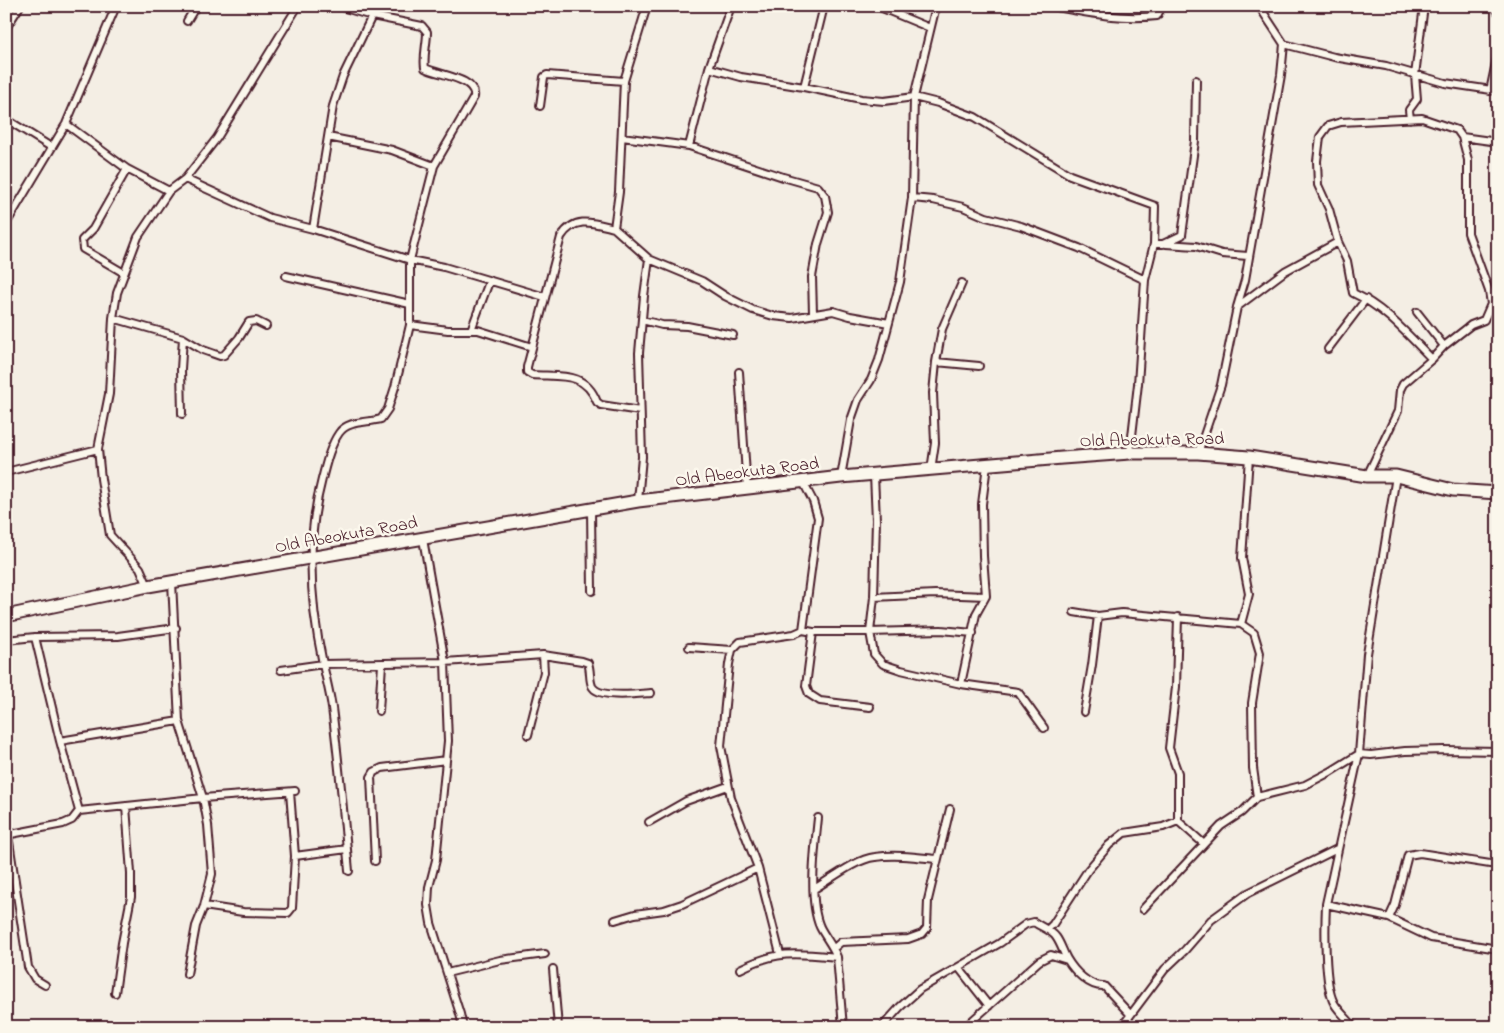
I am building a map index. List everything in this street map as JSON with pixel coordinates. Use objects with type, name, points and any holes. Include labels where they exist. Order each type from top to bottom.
[{"type":"highway","name":"Old Abeokuta Road","points":[[6,616],[148,586],[638,501],[841,477],[1130,453],[1249,457],[1367,476],[1396,476],[1453,490],[1498,493]]},
{"type":"street","points":[[6,28],[20,6]]},
{"type":"street","points":[[6,224],[66,124],[115,8],[106,6]]},
{"type":"street","points":[[187,22],[196,6]]},
{"type":"street","points":[[148,586],[140,568],[113,540],[108,530],[98,449],[109,394],[113,318],[117,293],[138,237],[169,191],[185,179],[224,127],[298,6]]},
{"type":"street","points":[[338,6],[372,16],[422,26],[427,32],[425,68],[431,72],[466,82],[474,88],[474,97],[434,166],[410,260],[410,325],[388,409],[381,419],[351,424],[340,432],[328,458],[317,497],[311,557],[313,597],[323,664],[329,686],[338,755],[349,871]]},
{"type":"street","points":[[614,228],[620,192],[624,81],[647,6]]},
{"type":"street","points":[[689,146],[710,68],[731,6]]},
{"type":"street","points":[[804,86],[824,6]]},
{"type":"street","points":[[877,6],[930,28]]},
{"type":"street","points":[[841,477],[852,420],[858,400],[871,380],[900,282],[912,198],[914,97],[936,6]]},
{"type":"street","points":[[1052,6],[1110,17],[1135,18],[1157,16],[1162,6]]},
{"type":"street","points":[[1198,454],[1221,385],[1237,307],[1245,280],[1281,75],[1284,44],[1259,6]]},
{"type":"street","points":[[1410,119],[1409,110],[1417,99],[1415,75],[1424,6]]},
{"type":"street","points":[[1495,6],[1498,12]]},
{"type":"street","points":[[312,229],[333,106],[372,16]]},
{"type":"street","points":[[1284,44],[1334,57],[1386,66],[1445,83],[1498,91]]},
{"type":"street","points":[[1490,91],[1498,53]]},
{"type":"street","points":[[710,68],[741,77],[804,86],[876,100],[884,101],[914,97],[938,102],[975,117],[1070,175],[1155,206],[1154,244],[1145,280],[1138,384],[1130,453]]},
{"type":"street","points":[[540,106],[544,77],[547,74],[624,81]]},
{"type":"street","points":[[1163,244],[1182,235],[1195,141],[1196,80]]},
{"type":"street","points":[[1367,476],[1398,411],[1400,390],[1403,384],[1432,359],[1444,346],[1471,325],[1484,320],[1491,304],[1468,233],[1468,160],[1462,137],[1457,130],[1422,118],[1341,122],[1328,126],[1320,137],[1316,161],[1318,185],[1329,209],[1338,242],[1347,261],[1353,293],[1366,299],[1383,311],[1432,359]]},
{"type":"street","points":[[6,119],[51,147]]},
{"type":"street","points":[[66,124],[127,169],[169,191]]},
{"type":"street","points":[[328,137],[392,150],[434,166]]},
{"type":"street","points":[[622,137],[689,146],[783,178],[818,187],[825,196],[828,212],[818,244],[812,277],[813,313]]},
{"type":"street","points":[[1462,137],[1498,142]]},
{"type":"street","points":[[124,273],[83,249],[82,240],[93,229],[127,169]]},
{"type":"street","points":[[185,179],[270,218],[312,229],[410,260],[545,297]]},
{"type":"street","points":[[912,198],[963,206],[986,217],[1021,226],[1079,248],[1145,280]]},
{"type":"street","points":[[640,410],[601,405],[584,382],[573,378],[532,375],[527,372],[526,367],[561,237],[565,230],[571,226],[588,221],[614,228],[649,259],[702,281],[725,296],[753,310],[773,316],[792,318],[834,311],[889,323]]},
{"type":"street","points":[[1237,307],[1285,271],[1338,242]]},
{"type":"street","points":[[1154,244],[1177,243],[1196,246],[1222,254],[1248,256]]},
{"type":"street","points":[[638,501],[642,457],[639,353],[649,259]]},
{"type":"street","points":[[286,276],[410,304]]},
{"type":"street","points":[[471,330],[489,282]]},
{"type":"street","points":[[931,470],[936,443],[933,393],[936,362],[942,329],[962,283]]},
{"type":"street","points":[[1328,348],[1366,299]]},
{"type":"street","points":[[1417,312],[1444,346]]},
{"type":"street","points":[[113,318],[183,338],[203,350],[222,356],[239,338],[250,322],[256,321],[266,326]]},
{"type":"street","points":[[642,320],[662,325],[687,326],[733,335]]},
{"type":"street","points":[[410,325],[490,333],[532,347]]},
{"type":"street","points":[[182,414],[181,369],[183,338]]},
{"type":"street","points":[[936,362],[979,366]]},
{"type":"street","points":[[740,372],[746,489]]},
{"type":"street","points":[[6,472],[98,449]]},
{"type":"street","points":[[1241,624],[1249,594],[1242,558],[1249,457]]},
{"type":"street","points":[[961,684],[976,614],[986,596],[982,504],[987,465]]},
{"type":"street","points":[[874,475],[876,520],[874,597],[870,632],[874,654],[883,664],[961,684],[1018,692],[1044,728]]},
{"type":"street","points":[[1354,1027],[1334,1003],[1328,979],[1325,926],[1326,904],[1359,754],[1367,654],[1396,476]]},
{"type":"street","points":[[803,482],[813,501],[818,518],[803,630]]},
{"type":"street","points":[[590,510],[592,591]]},
{"type":"street","points":[[423,538],[445,662],[448,741],[436,860],[429,888],[428,905],[431,923],[463,1027]]},
{"type":"street","points":[[172,582],[176,628],[179,722],[203,798],[208,825],[212,874],[204,906],[196,926],[187,974]]},
{"type":"street","points":[[874,597],[935,594],[986,596]]},
{"type":"street","points":[[1074,612],[1098,616],[1122,612],[1241,624],[1254,633],[1260,653],[1252,703],[1253,768],[1257,797]]},
{"type":"street","points":[[1084,712],[1098,616]]},
{"type":"street","points":[[1178,617],[1176,687],[1168,748],[1178,773],[1178,821],[1204,844]]},
{"type":"street","points":[[6,640],[118,636],[176,628]]},
{"type":"street","points":[[780,954],[758,868],[731,798],[721,746],[732,650],[740,642],[794,634],[803,630],[813,632],[870,632],[941,630],[973,633]]},
{"type":"street","points":[[813,632],[806,686],[809,694],[820,701],[870,707]]},
{"type":"street","points":[[35,638],[79,811]]},
{"type":"street","points":[[689,647],[732,650]]},
{"type":"street","points":[[528,735],[544,672],[543,655]]},
{"type":"street","points":[[281,670],[323,664],[445,662],[543,655],[588,663],[590,684],[594,691],[602,694],[651,693]]},
{"type":"street","points":[[379,710],[382,664]]},
{"type":"street","points":[[60,741],[179,722]]},
{"type":"street","points":[[1143,909],[1221,826],[1242,812],[1257,797],[1305,784],[1330,772],[1359,754],[1370,755],[1406,751],[1498,750]]},
{"type":"street","points":[[375,861],[372,776],[374,772],[382,768],[446,760]]},
{"type":"street","points":[[649,822],[686,801],[728,786]]},
{"type":"street","points":[[45,985],[35,979],[28,967],[7,835],[63,824],[72,820],[79,811],[203,798],[292,792],[295,856],[292,908],[288,913],[243,912],[204,906]]},
{"type":"street","points":[[115,993],[131,898],[126,806]]},
{"type":"street","points":[[834,948],[841,942],[877,942],[894,938],[908,939],[922,934],[926,928],[928,900],[950,809]]},
{"type":"street","points":[[818,818],[814,889],[816,912],[820,927],[834,948],[837,957],[843,1027]]},
{"type":"street","points":[[1048,929],[1054,924],[1088,870],[1110,844],[1124,833],[1163,827],[1178,821]]},
{"type":"street","points":[[295,856],[347,849]]},
{"type":"street","points":[[1119,1027],[1126,1021],[1166,970],[1211,920],[1248,893],[1337,849]]},
{"type":"street","points":[[1389,918],[1395,905],[1408,855],[1420,853],[1490,864]]},
{"type":"street","points":[[814,889],[856,864],[874,857],[907,856],[937,859]]},
{"type":"street","points":[[615,920],[635,914],[664,910],[682,904],[758,868]]},
{"type":"street","points":[[1326,904],[1389,918],[1431,938],[1498,949]]},
{"type":"street","points":[[882,1027],[920,989],[959,968],[1026,924],[1034,922],[1042,928],[1048,929],[1056,937],[1068,960],[1086,981],[1098,986],[1104,986],[1130,1014]]},
{"type":"street","points":[[447,973],[500,960],[545,954]]},
{"type":"street","points":[[740,969],[759,959],[780,954],[837,957]]},
{"type":"street","points":[[964,1027],[1039,961],[1050,955],[1068,960]]},
{"type":"street","points":[[959,968],[989,1006]]},
{"type":"street","points":[[552,969],[558,1027]]}]
